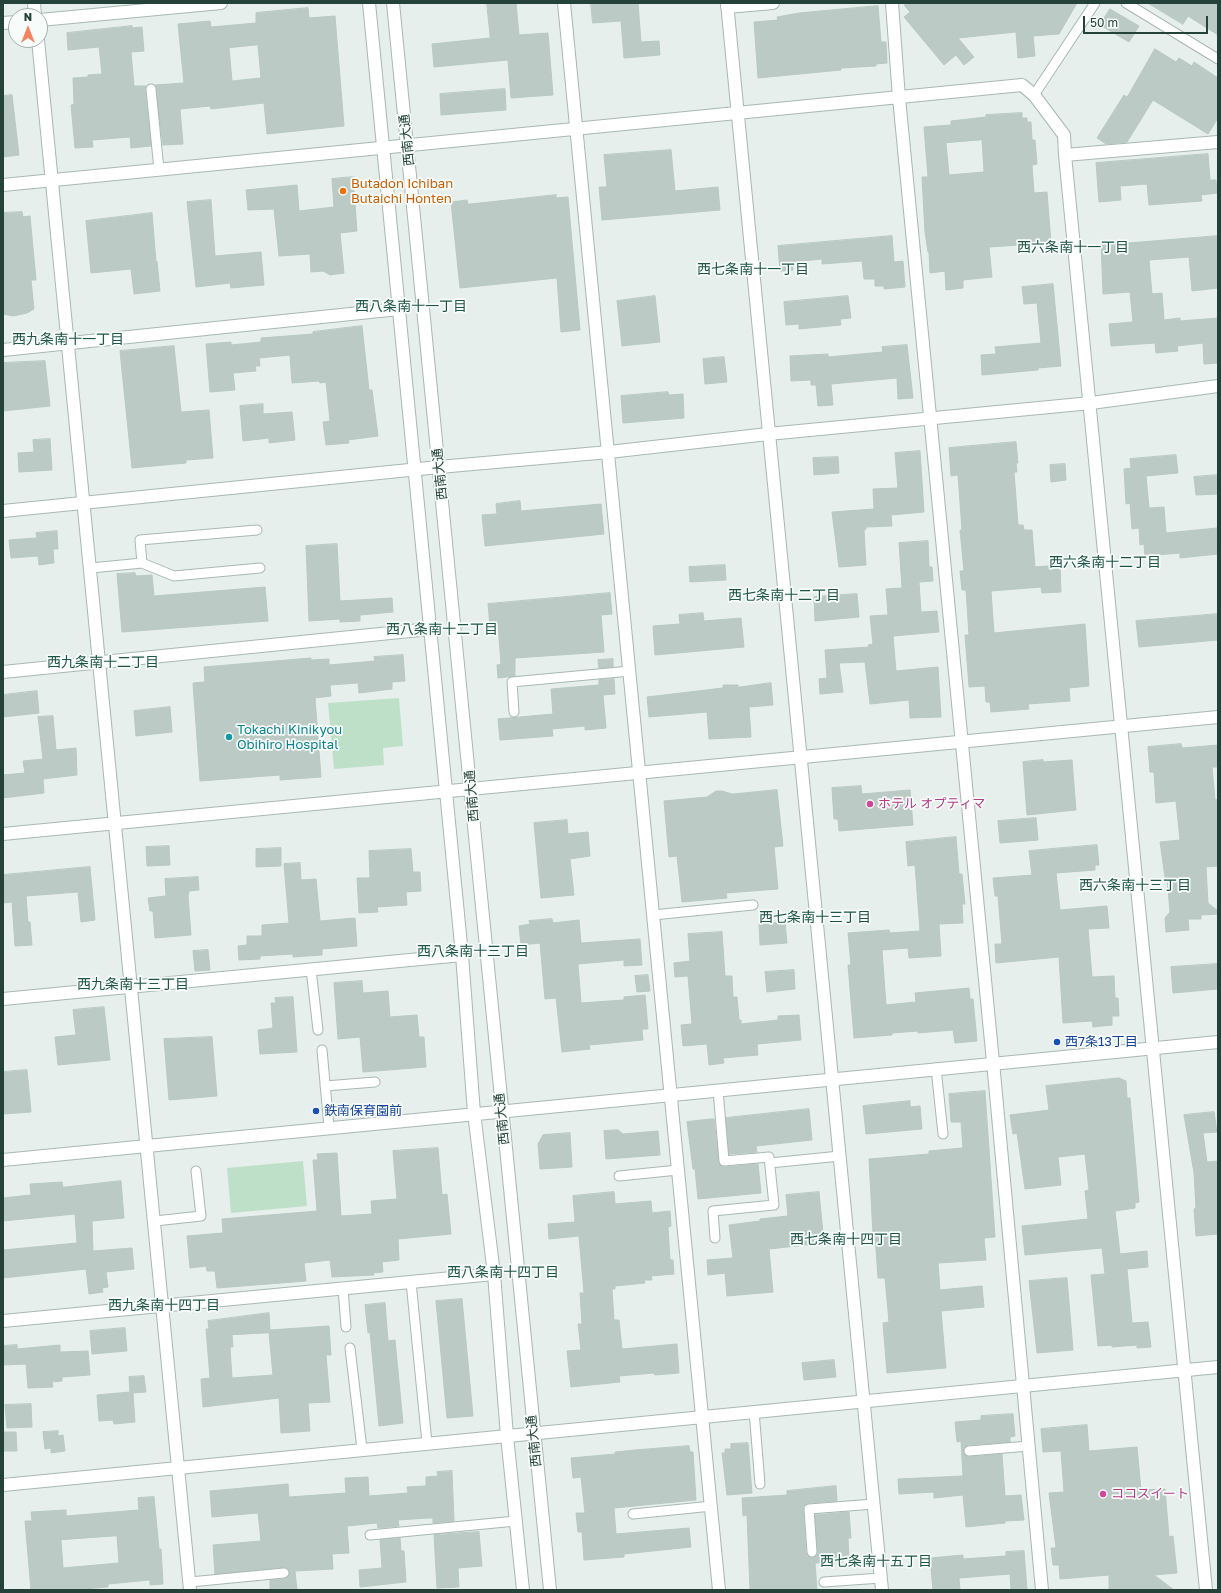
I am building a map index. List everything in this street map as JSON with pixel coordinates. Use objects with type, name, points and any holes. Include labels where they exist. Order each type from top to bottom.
[{"type":"street","points":[[48,19],[221,3]]},
{"type":"street","name":"西南大通","points":[[368,3],[462,955],[474,1113],[494,1274],[507,1436],[523,1590]]},
{"type":"street","name":"西南大通","points":[[393,3],[471,788],[501,1111],[550,1590]]},
{"type":"street","points":[[564,3],[719,1590]]},
{"type":"street","points":[[773,3],[727,5],[882,1584]]},
{"type":"street","points":[[892,3],[899,98],[993,1062],[1042,1590]]},
{"type":"street","points":[[39,48],[117,823],[190,1586]]},
{"type":"street","points":[[3,185],[1022,85],[1034,95],[1064,134],[1091,403],[1120,727],[1206,1590]]},
{"type":"street","points":[[1066,155],[1218,142]]},
{"type":"street","points":[[3,350],[399,309]]},
{"type":"street","points":[[3,511],[85,504],[415,469],[609,452],[768,434],[930,420],[1091,403],[1218,386]]},
{"type":"street","points":[[3,672],[430,630]]},
{"type":"street","points":[[3,834],[1218,717]]},
{"type":"street","points":[[3,999],[462,955]]},
{"type":"street","points":[[3,1160],[993,1062],[1218,1042]]},
{"type":"street","points":[[3,1321],[494,1274]]},
{"type":"street","points":[[3,1485],[427,1443],[534,1434],[864,1400],[1218,1367]]},
{"type":"lane","points":[[1034,95],[1095,3]]},
{"type":"lane","points":[[1126,3],[1218,60]]},
{"type":"lane","points":[[151,89],[159,170]]},
{"type":"lane","points":[[142,563],[140,540],[257,530]]},
{"type":"lane","points":[[91,568],[142,563],[174,576],[260,568]]},
{"type":"lane","points":[[514,712],[512,682],[630,672]]},
{"type":"lane","points":[[653,915],[753,905]]},
{"type":"lane","points":[[311,969],[318,1030]]},
{"type":"lane","points":[[322,1050],[329,1128]]},
{"type":"lane","points":[[936,1068],[943,1134]]},
{"type":"lane","points":[[325,1086],[375,1082]]},
{"type":"lane","points":[[715,1238],[713,1211],[774,1205],[769,1157],[724,1161],[718,1090]]},
{"type":"lane","points":[[770,1163],[840,1156]]},
{"type":"lane","points":[[619,1176],[678,1170]]},
{"type":"lane","points":[[155,1221],[201,1216],[196,1171]]},
{"type":"lane","points":[[411,1282],[427,1443]]},
{"type":"lane","points":[[344,1288],[346,1327]]},
{"type":"lane","points":[[350,1348],[362,1450]]},
{"type":"lane","points":[[754,1411],[760,1484]]},
{"type":"lane","points":[[969,1451],[1029,1446]]},
{"type":"lane","points":[[812,1552],[809,1509],[874,1504]]},
{"type":"lane","points":[[633,1514],[712,1506]]},
{"type":"lane","points":[[370,1535],[516,1522]]},
{"type":"lane","points":[[190,1586],[284,1574]]},
{"type":"lane","points":[[824,1582],[882,1584]]},
{"type":"green space","points":[[399,698],[403,746],[383,748],[384,765],[334,769],[328,703]]},
{"type":"green space","points":[[303,1161],[307,1206],[231,1213],[227,1168]]},
{"type":"building","points":[[487,3],[516,3],[519,35],[548,33],[553,95],[511,98],[508,60],[434,67],[432,44],[490,38]]},
{"type":"building","points":[[591,3],[638,3],[641,42],[659,41],[660,55],[624,58],[621,21],[593,23]]},
{"type":"building","points":[[908,3],[1077,3],[1059,34],[1033,36],[1035,56],[1018,58],[1016,32],[958,38],[974,57],[964,65],[956,55],[944,65],[904,17],[910,12],[904,5],[909,4]]},
{"type":"building","points":[[1148,3],[1218,3],[1218,35],[1188,16],[1183,24]]},
{"type":"building","points":[[878,6],[881,42],[886,42],[887,63],[876,64],[876,66],[841,68],[841,70],[758,78],[754,22],[778,20],[777,17],[799,13]]},
{"type":"building","points":[[308,8],[309,18],[335,16],[344,126],[267,134],[264,103],[211,109],[210,106],[180,109],[183,144],[163,145],[155,85],[184,83],[178,24],[210,21],[211,27],[256,23],[256,13]],"holes":[[[258,45],[261,78],[232,81],[229,48]]]},
{"type":"building","points":[[1110,9],[1139,26],[1129,42],[1100,25]]},
{"type":"building","points":[[132,26],[132,28],[142,27],[144,51],[131,52],[134,86],[146,86],[145,90],[151,146],[131,148],[130,137],[92,140],[93,147],[75,148],[71,105],[74,104],[73,78],[102,74],[99,47],[68,50],[67,33]]},
{"type":"building","points":[[1155,49],[1176,62],[1179,58],[1192,66],[1194,62],[1218,78],[1218,118],[1208,134],[1153,100],[1127,142],[1106,144],[1097,138],[1124,95],[1127,97]]},
{"type":"building","points":[[505,89],[506,110],[441,115],[440,94]]},
{"type":"building","points":[[12,95],[19,155],[3,157],[3,96]]},
{"type":"building","points":[[1022,113],[1022,118],[1027,118],[1027,122],[1031,122],[1032,140],[1035,140],[1037,164],[1032,165],[1034,193],[1047,192],[1051,243],[989,247],[992,277],[963,280],[963,288],[946,290],[945,271],[930,273],[929,252],[925,232],[922,177],[928,177],[924,127],[951,125],[951,121],[986,117],[986,115]],"holes":[[[982,140],[984,172],[949,175],[946,143]]]},
{"type":"building","points":[[671,150],[675,191],[718,187],[720,210],[602,220],[599,187],[607,187],[604,155]]},
{"type":"building","points":[[1208,154],[1210,180],[1216,180],[1217,193],[1201,195],[1202,201],[1149,205],[1147,184],[1120,186],[1121,200],[1099,202],[1096,163]]},
{"type":"building","points":[[353,177],[357,231],[340,233],[344,273],[330,275],[323,271],[311,272],[310,254],[279,256],[274,209],[248,210],[246,190],[297,185],[299,211],[334,207],[332,179]]},
{"type":"building","points":[[556,195],[556,198],[568,197],[580,330],[561,332],[557,278],[460,288],[451,202],[467,200],[468,204]]},
{"type":"building","points":[[211,200],[215,256],[261,252],[264,285],[231,288],[230,283],[196,287],[187,202]]},
{"type":"building","points":[[22,212],[23,217],[30,216],[36,280],[31,280],[34,309],[27,313],[13,316],[3,314],[3,213]]},
{"type":"building","points":[[152,213],[160,291],[134,294],[131,269],[91,273],[86,221]]},
{"type":"building","points":[[892,236],[894,262],[903,261],[905,287],[884,289],[884,286],[875,286],[875,279],[864,279],[862,261],[822,264],[822,259],[792,262],[793,270],[780,271],[778,246]]},
{"type":"building","points":[[1218,236],[1218,288],[1192,291],[1189,257],[1149,260],[1152,294],[1162,293],[1164,320],[1180,318],[1180,321],[1218,318],[1218,363],[1204,364],[1203,343],[1177,346],[1178,351],[1156,353],[1155,343],[1111,346],[1109,324],[1133,322],[1130,292],[1103,294],[1101,241],[1124,240],[1125,243]]},
{"type":"building","points":[[1053,284],[1061,366],[1038,368],[1038,370],[982,375],[981,355],[996,354],[995,347],[1041,343],[1037,303],[1024,304],[1022,287]]},
{"type":"building","points":[[655,296],[660,342],[622,346],[617,301]]},
{"type":"building","points":[[848,296],[851,318],[840,319],[841,325],[799,329],[799,324],[786,325],[784,302]]},
{"type":"building","points":[[362,326],[369,390],[372,390],[378,436],[348,440],[349,443],[326,445],[323,422],[330,421],[326,382],[320,383],[319,381],[292,383],[290,355],[259,358],[260,366],[255,366],[256,371],[233,373],[235,390],[210,392],[206,344],[231,342],[231,345],[261,342],[261,338],[313,334],[313,332]]},
{"type":"building","points":[[907,345],[913,398],[898,399],[897,378],[831,384],[833,405],[818,406],[816,385],[811,385],[811,380],[791,381],[790,356],[828,354],[828,357],[883,352],[882,347]]},
{"type":"building","points":[[174,346],[181,412],[209,410],[213,458],[186,460],[186,463],[132,468],[120,351]]},
{"type":"building","points":[[724,357],[727,382],[705,384],[703,359]]},
{"type":"building","points":[[45,361],[50,406],[3,411],[3,363]]},
{"type":"building","points":[[668,392],[669,395],[683,394],[684,418],[623,423],[621,396]]},
{"type":"building","points":[[263,404],[263,414],[292,412],[295,440],[269,443],[269,438],[243,441],[240,406]]},
{"type":"building","points":[[50,439],[52,470],[19,472],[18,453],[34,452],[33,440]]},
{"type":"building","points":[[1016,442],[1018,463],[1016,463],[1017,472],[1014,472],[1018,525],[1023,525],[1024,530],[1032,530],[1035,567],[1060,565],[1061,592],[1042,593],[1041,587],[991,591],[994,633],[1085,624],[1089,686],[1069,688],[1070,701],[1028,704],[1029,709],[991,712],[990,702],[986,702],[985,686],[969,687],[965,635],[969,635],[966,590],[962,590],[960,571],[964,571],[960,530],[962,530],[958,475],[951,476],[949,448]]},
{"type":"building","points":[[920,451],[924,512],[891,515],[892,526],[866,527],[864,530],[866,565],[839,567],[832,512],[874,509],[873,489],[898,488],[895,453]]},
{"type":"building","points":[[1176,455],[1178,473],[1146,476],[1149,508],[1164,507],[1166,533],[1217,528],[1218,554],[1180,558],[1180,553],[1145,556],[1144,544],[1140,545],[1139,528],[1132,529],[1130,503],[1126,504],[1124,469],[1131,468],[1130,459]]},
{"type":"building","points":[[838,457],[839,473],[814,475],[813,458]]},
{"type":"building","points":[[1065,464],[1066,480],[1051,482],[1050,465]]},
{"type":"building","points":[[1218,475],[1218,494],[1196,495],[1194,477]]},
{"type":"building","points":[[520,501],[521,511],[601,504],[604,534],[485,546],[482,515],[497,514],[496,504]]},
{"type":"building","points":[[57,531],[58,549],[53,549],[54,563],[39,565],[38,556],[11,558],[9,540],[37,538],[36,533]]},
{"type":"building","points":[[928,541],[929,567],[932,567],[933,581],[919,582],[921,612],[937,611],[939,632],[893,636],[896,671],[938,667],[941,717],[910,718],[909,700],[870,704],[865,662],[839,663],[843,692],[820,694],[819,679],[827,678],[825,650],[869,647],[868,645],[873,644],[870,616],[888,615],[886,589],[902,588],[899,543]]},
{"type":"building","points":[[337,544],[340,601],[392,598],[393,612],[360,615],[360,621],[340,622],[340,619],[309,621],[306,546]]},
{"type":"building","points":[[725,565],[726,580],[690,582],[689,567]]},
{"type":"building","points":[[135,573],[136,576],[152,575],[154,596],[265,587],[268,621],[122,632],[117,574]]},
{"type":"building","points":[[610,593],[612,614],[601,615],[604,652],[515,658],[515,676],[498,678],[497,665],[501,664],[498,624],[490,625],[488,604]]},
{"type":"building","points":[[857,594],[859,617],[815,621],[814,597]]},
{"type":"building","points":[[703,613],[704,621],[741,618],[744,647],[655,655],[653,626],[680,624],[679,615]]},
{"type":"building","points":[[1218,614],[1218,640],[1139,647],[1136,621]]},
{"type":"building","points":[[403,655],[405,681],[392,682],[392,689],[359,693],[358,683],[330,685],[331,696],[315,698],[321,777],[280,780],[280,775],[200,781],[193,683],[205,682],[204,667],[311,658],[311,660],[329,659],[329,665],[375,661],[374,657]]},
{"type":"building","points":[[613,659],[613,667],[599,668],[598,660]]},
{"type":"building","points":[[614,679],[615,694],[603,695],[606,728],[585,730],[585,726],[552,729],[553,736],[500,740],[498,719],[553,714],[551,689],[599,685],[599,680]]},
{"type":"building","points":[[771,683],[773,705],[749,707],[751,737],[709,739],[707,712],[649,717],[647,697],[723,688],[723,685],[738,685],[738,687]]},
{"type":"building","points":[[37,691],[39,713],[3,717],[3,695]]},
{"type":"building","points":[[170,707],[172,732],[136,736],[134,711]]},
{"type":"building","points":[[53,716],[56,750],[76,748],[77,775],[43,779],[44,793],[3,798],[3,775],[25,773],[23,761],[43,759],[38,717]]},
{"type":"building","points":[[1181,744],[1182,748],[1218,745],[1218,767],[1212,767],[1215,800],[1218,799],[1218,866],[1206,867],[1208,903],[1218,911],[1218,914],[1201,915],[1201,919],[1188,919],[1189,930],[1166,932],[1165,918],[1170,912],[1167,877],[1165,877],[1160,842],[1180,840],[1176,801],[1156,803],[1154,772],[1150,772],[1148,747]]},
{"type":"building","points":[[1043,760],[1043,762],[1072,760],[1076,810],[1027,815],[1023,762]]},
{"type":"building","points":[[861,786],[862,794],[910,790],[913,825],[839,831],[838,819],[834,819],[832,788]]},
{"type":"building","points":[[777,790],[783,846],[774,847],[778,889],[726,893],[727,898],[682,902],[677,856],[669,857],[664,801],[707,797],[716,791],[732,794]]},
{"type":"building","points":[[1036,818],[1038,840],[1000,843],[998,821]]},
{"type":"building","points":[[567,820],[568,834],[588,832],[590,856],[570,859],[574,895],[541,898],[534,823]]},
{"type":"building","points":[[956,837],[959,874],[962,874],[965,904],[962,904],[963,923],[939,924],[941,956],[909,958],[908,948],[882,950],[886,1005],[916,1002],[915,993],[969,988],[970,999],[973,999],[977,1041],[955,1043],[953,1030],[918,1033],[918,1031],[892,1033],[892,1035],[854,1038],[848,965],[851,965],[848,933],[889,930],[890,933],[920,931],[915,865],[908,866],[906,842]]},
{"type":"building","points":[[1097,845],[1099,865],[1095,865],[1095,870],[1056,873],[1060,910],[1107,906],[1109,928],[1088,929],[1092,977],[1114,976],[1115,998],[1118,998],[1119,1016],[1112,1016],[1112,1025],[1093,1027],[1092,1021],[1063,1023],[1059,957],[996,963],[995,944],[1002,944],[998,896],[995,896],[993,878],[1032,875],[1029,851]]},
{"type":"building","points":[[169,846],[170,865],[147,866],[146,847]]},
{"type":"building","points":[[281,848],[281,866],[256,867],[256,849]]},
{"type":"building","points":[[411,849],[413,872],[420,872],[421,891],[406,892],[407,905],[377,907],[378,912],[359,913],[357,878],[370,878],[369,851]]},
{"type":"building","points":[[300,863],[301,880],[316,879],[320,921],[355,918],[357,946],[322,949],[322,955],[293,957],[293,954],[260,956],[260,959],[239,960],[238,946],[247,945],[247,936],[262,936],[262,925],[289,923],[284,864]]},
{"type":"building","points":[[90,867],[95,920],[81,922],[78,892],[26,896],[32,945],[15,946],[12,902],[3,903],[3,875]]},
{"type":"building","points":[[198,877],[199,890],[189,891],[188,896],[191,935],[155,938],[153,911],[150,911],[148,898],[166,896],[165,879]]},
{"type":"building","points":[[552,919],[553,923],[579,920],[581,943],[640,939],[642,965],[624,966],[624,960],[578,964],[581,1003],[624,1000],[624,997],[645,995],[648,1029],[642,1029],[643,1040],[589,1045],[590,1049],[562,1052],[556,998],[545,999],[540,943],[521,945],[519,926],[530,924],[529,921]]},
{"type":"building","points":[[785,922],[787,943],[760,945],[759,924]]},
{"type":"building","points":[[722,932],[725,976],[732,976],[733,997],[737,997],[739,1020],[741,1020],[741,1024],[778,1020],[778,1016],[799,1015],[801,1040],[757,1044],[758,1055],[723,1058],[724,1063],[709,1065],[707,1044],[683,1046],[681,1025],[692,1024],[688,976],[675,977],[674,963],[690,961],[688,934]]},
{"type":"building","points":[[208,950],[210,970],[195,971],[193,951]]},
{"type":"building","points":[[1217,964],[1218,989],[1173,993],[1171,967]]},
{"type":"building","points":[[794,970],[795,989],[767,992],[765,972]]},
{"type":"building","points":[[648,975],[650,991],[637,992],[635,976]]},
{"type":"building","points":[[362,981],[363,993],[388,991],[390,1017],[417,1015],[419,1037],[424,1037],[426,1067],[363,1072],[360,1037],[338,1039],[334,983]]},
{"type":"building","points":[[293,997],[297,1052],[260,1054],[258,1030],[273,1028],[271,1003],[276,1003],[275,998]]},
{"type":"building","points":[[104,1007],[110,1060],[58,1065],[55,1037],[76,1035],[73,1010]]},
{"type":"building","points":[[212,1037],[217,1096],[169,1100],[164,1039]]},
{"type":"building","points":[[27,1070],[31,1112],[3,1114],[3,1072]]},
{"type":"building","points":[[1119,1078],[1126,1081],[1127,1098],[1130,1098],[1139,1202],[1135,1203],[1135,1208],[1115,1211],[1120,1254],[1147,1251],[1148,1267],[1127,1269],[1132,1323],[1148,1322],[1151,1347],[1137,1348],[1137,1345],[1112,1347],[1112,1345],[1098,1346],[1091,1275],[1105,1274],[1102,1248],[1025,1255],[1022,1226],[1088,1219],[1085,1191],[1089,1190],[1085,1154],[1058,1157],[1061,1185],[1025,1189],[1017,1133],[1013,1134],[1010,1115],[1049,1110],[1046,1086]]},
{"type":"building","points":[[985,1091],[995,1237],[984,1238],[986,1260],[938,1263],[940,1290],[982,1286],[984,1307],[941,1311],[946,1368],[887,1373],[883,1323],[889,1322],[885,1278],[878,1278],[875,1235],[873,1235],[869,1159],[929,1154],[929,1151],[963,1148],[961,1122],[951,1122],[949,1094]]},
{"type":"building","points":[[910,1101],[910,1107],[920,1106],[922,1129],[866,1134],[863,1106]]},
{"type":"building","points":[[809,1109],[812,1140],[756,1146],[757,1152],[729,1154],[726,1118]]},
{"type":"building","points":[[1214,1112],[1217,1132],[1203,1133],[1207,1162],[1218,1161],[1218,1234],[1196,1236],[1194,1173],[1184,1115]]},
{"type":"building","points":[[714,1119],[719,1164],[725,1167],[758,1164],[761,1193],[698,1199],[695,1169],[693,1169],[687,1122]]},
{"type":"building","points":[[618,1130],[623,1134],[658,1131],[660,1155],[606,1159],[604,1131]]},
{"type":"building","points":[[570,1133],[572,1167],[540,1169],[538,1144],[543,1135]]},
{"type":"building","points":[[438,1148],[442,1195],[447,1194],[451,1234],[398,1239],[399,1260],[382,1262],[383,1272],[373,1273],[374,1275],[332,1277],[330,1260],[304,1263],[306,1281],[217,1288],[215,1271],[207,1271],[206,1266],[190,1268],[187,1236],[223,1233],[222,1219],[317,1211],[313,1160],[318,1160],[317,1154],[337,1153],[341,1216],[372,1214],[371,1201],[397,1199],[393,1151]]},
{"type":"building","points":[[121,1181],[124,1218],[92,1221],[93,1251],[132,1248],[134,1269],[106,1272],[108,1287],[102,1288],[103,1292],[89,1294],[86,1269],[3,1278],[3,1250],[77,1243],[75,1214],[3,1221],[3,1198],[31,1195],[30,1184],[62,1182],[63,1187]]},
{"type":"building","points":[[614,1192],[615,1204],[651,1201],[652,1213],[670,1211],[671,1226],[668,1227],[670,1260],[673,1260],[674,1274],[651,1276],[652,1280],[644,1280],[645,1283],[615,1286],[615,1289],[612,1289],[614,1320],[619,1320],[622,1349],[677,1344],[679,1373],[655,1375],[654,1373],[619,1376],[620,1382],[571,1387],[567,1351],[581,1350],[578,1324],[582,1324],[580,1293],[584,1293],[579,1236],[549,1239],[548,1224],[575,1222],[573,1196]]},
{"type":"building","points":[[819,1192],[824,1243],[769,1249],[773,1292],[727,1296],[725,1273],[708,1275],[707,1260],[733,1258],[729,1225],[760,1221],[760,1219],[788,1216],[786,1195]]},
{"type":"building","points":[[1067,1278],[1073,1350],[1037,1353],[1029,1281]]},
{"type":"building","points":[[462,1299],[473,1416],[447,1418],[436,1301]]},
{"type":"building","points":[[385,1303],[388,1341],[395,1340],[403,1423],[379,1426],[370,1332],[368,1333],[365,1305]]},
{"type":"building","points":[[269,1313],[270,1330],[329,1326],[331,1355],[326,1355],[330,1402],[308,1403],[310,1431],[281,1433],[279,1398],[203,1407],[201,1379],[210,1378],[206,1329],[209,1329],[208,1321]],"holes":[[[269,1333],[273,1375],[232,1378],[230,1347],[233,1347],[232,1335]]]},
{"type":"building","points":[[125,1328],[127,1351],[92,1354],[90,1331]]},
{"type":"building","points":[[17,1345],[17,1349],[60,1345],[60,1352],[88,1351],[90,1375],[62,1377],[62,1381],[52,1382],[53,1387],[28,1388],[26,1364],[3,1365],[3,1346]]},
{"type":"building","points":[[834,1360],[836,1377],[804,1380],[802,1363]]},
{"type":"building","points":[[144,1376],[146,1392],[133,1393],[135,1422],[114,1424],[113,1420],[99,1421],[97,1395],[130,1392],[129,1377]]},
{"type":"building","points":[[31,1404],[32,1427],[7,1428],[5,1405]]},
{"type":"building","points":[[1013,1414],[1015,1436],[1010,1437],[1010,1442],[968,1445],[964,1448],[963,1452],[969,1457],[1002,1454],[1005,1496],[1021,1495],[1024,1520],[1005,1521],[1005,1523],[966,1527],[963,1495],[934,1498],[934,1492],[899,1494],[898,1479],[963,1476],[961,1441],[957,1442],[955,1422],[981,1420],[981,1416]]},
{"type":"building","points":[[1087,1425],[1089,1451],[1137,1447],[1141,1490],[1165,1489],[1169,1537],[1173,1536],[1177,1573],[1154,1575],[1174,1590],[1109,1590],[1109,1575],[1060,1579],[1059,1565],[1053,1565],[1051,1548],[1056,1548],[1049,1493],[1064,1492],[1061,1451],[1043,1452],[1041,1429]]},
{"type":"building","points":[[58,1431],[58,1436],[63,1435],[65,1451],[51,1453],[51,1448],[45,1449],[43,1432]]},
{"type":"building","points":[[3,1432],[16,1432],[17,1451],[3,1451]]},
{"type":"building","points":[[748,1443],[752,1493],[727,1495],[722,1453],[725,1453],[725,1449],[731,1449],[731,1444]]},
{"type":"building","points":[[689,1446],[690,1452],[693,1452],[696,1500],[614,1508],[616,1534],[689,1528],[691,1547],[624,1554],[624,1557],[584,1560],[582,1532],[578,1532],[576,1513],[585,1513],[581,1477],[573,1478],[571,1458],[615,1454],[615,1452]]},
{"type":"building","points":[[452,1471],[454,1521],[433,1523],[433,1518],[428,1518],[398,1520],[399,1526],[378,1528],[377,1523],[347,1526],[349,1553],[332,1554],[333,1569],[295,1571],[297,1590],[270,1590],[270,1580],[285,1579],[289,1576],[289,1570],[286,1567],[215,1574],[213,1545],[261,1541],[258,1513],[212,1517],[210,1491],[288,1484],[289,1497],[346,1493],[345,1478],[368,1477],[369,1496],[408,1493],[407,1487],[426,1486],[426,1477],[438,1476],[437,1472]]},
{"type":"building","points":[[836,1486],[837,1501],[809,1503],[803,1507],[806,1552],[807,1556],[812,1558],[818,1554],[815,1515],[849,1512],[851,1538],[848,1538],[849,1557],[843,1557],[843,1562],[815,1563],[817,1590],[750,1590],[747,1515],[743,1516],[742,1498],[787,1495],[787,1491]]},
{"type":"building","points":[[154,1497],[159,1549],[161,1549],[163,1584],[150,1585],[150,1580],[108,1584],[108,1587],[71,1590],[31,1590],[25,1521],[32,1521],[31,1512],[66,1510],[66,1516],[139,1510],[138,1498]],"holes":[[[117,1536],[119,1563],[63,1568],[61,1540]]]},
{"type":"building","points":[[479,1532],[482,1566],[458,1568],[459,1587],[437,1588],[434,1535]]},
{"type":"building","points":[[400,1538],[401,1551],[404,1551],[406,1582],[360,1587],[359,1570],[382,1568],[380,1540]]},
{"type":"building","points":[[1024,1551],[1027,1590],[1011,1590],[1010,1574],[959,1578],[960,1590],[933,1590],[930,1558],[963,1555],[963,1559],[1006,1556],[1006,1552]]},
{"type":"place","name":"Butadon Ichiban Butaichi Honten","points":[[343,191]]},
{"type":"place","name":"Tokachi Kinikyou Obihiro Hospital","points":[[229,737]]},
{"type":"place","name":"ホテル オプティマ","points":[[870,804]]},
{"type":"place","name":"西7条13丁目","points":[[1057,1042]]},
{"type":"place","name":"鉄南保育園前","points":[[316,1111]]},
{"type":"place","name":"ココスイート","points":[[1103,1494]]},
{"type":"district","name":"西六条南十一丁目","points":[[1073,248]]},
{"type":"district","name":"西七条南十一丁目","points":[[753,270]]},
{"type":"district","name":"西八条南十一丁目","points":[[411,307]]},
{"type":"district","name":"西九条南十一丁目","points":[[68,340]]},
{"type":"district","name":"西六条南十二丁目","points":[[1105,563]]},
{"type":"district","name":"西七条南十二丁目","points":[[784,596]]},
{"type":"district","name":"西八条南十二丁目","points":[[442,630]]},
{"type":"district","name":"西九条南十二丁目","points":[[103,663]]},
{"type":"district","name":"西六条南十三丁目","points":[[1135,886]]},
{"type":"district","name":"西七条南十三丁目","points":[[815,918]]},
{"type":"district","name":"西八条南十三丁目","points":[[473,952]]},
{"type":"district","name":"西九条南十三丁目","points":[[133,985]]},
{"type":"district","name":"西七条南十四丁目","points":[[846,1240]]},
{"type":"district","name":"西八条南十四丁目","points":[[503,1273]]},
{"type":"district","name":"西九条南十四丁目","points":[[164,1306]]},
{"type":"district","name":"西七条南十五丁目","points":[[876,1562]]}]
